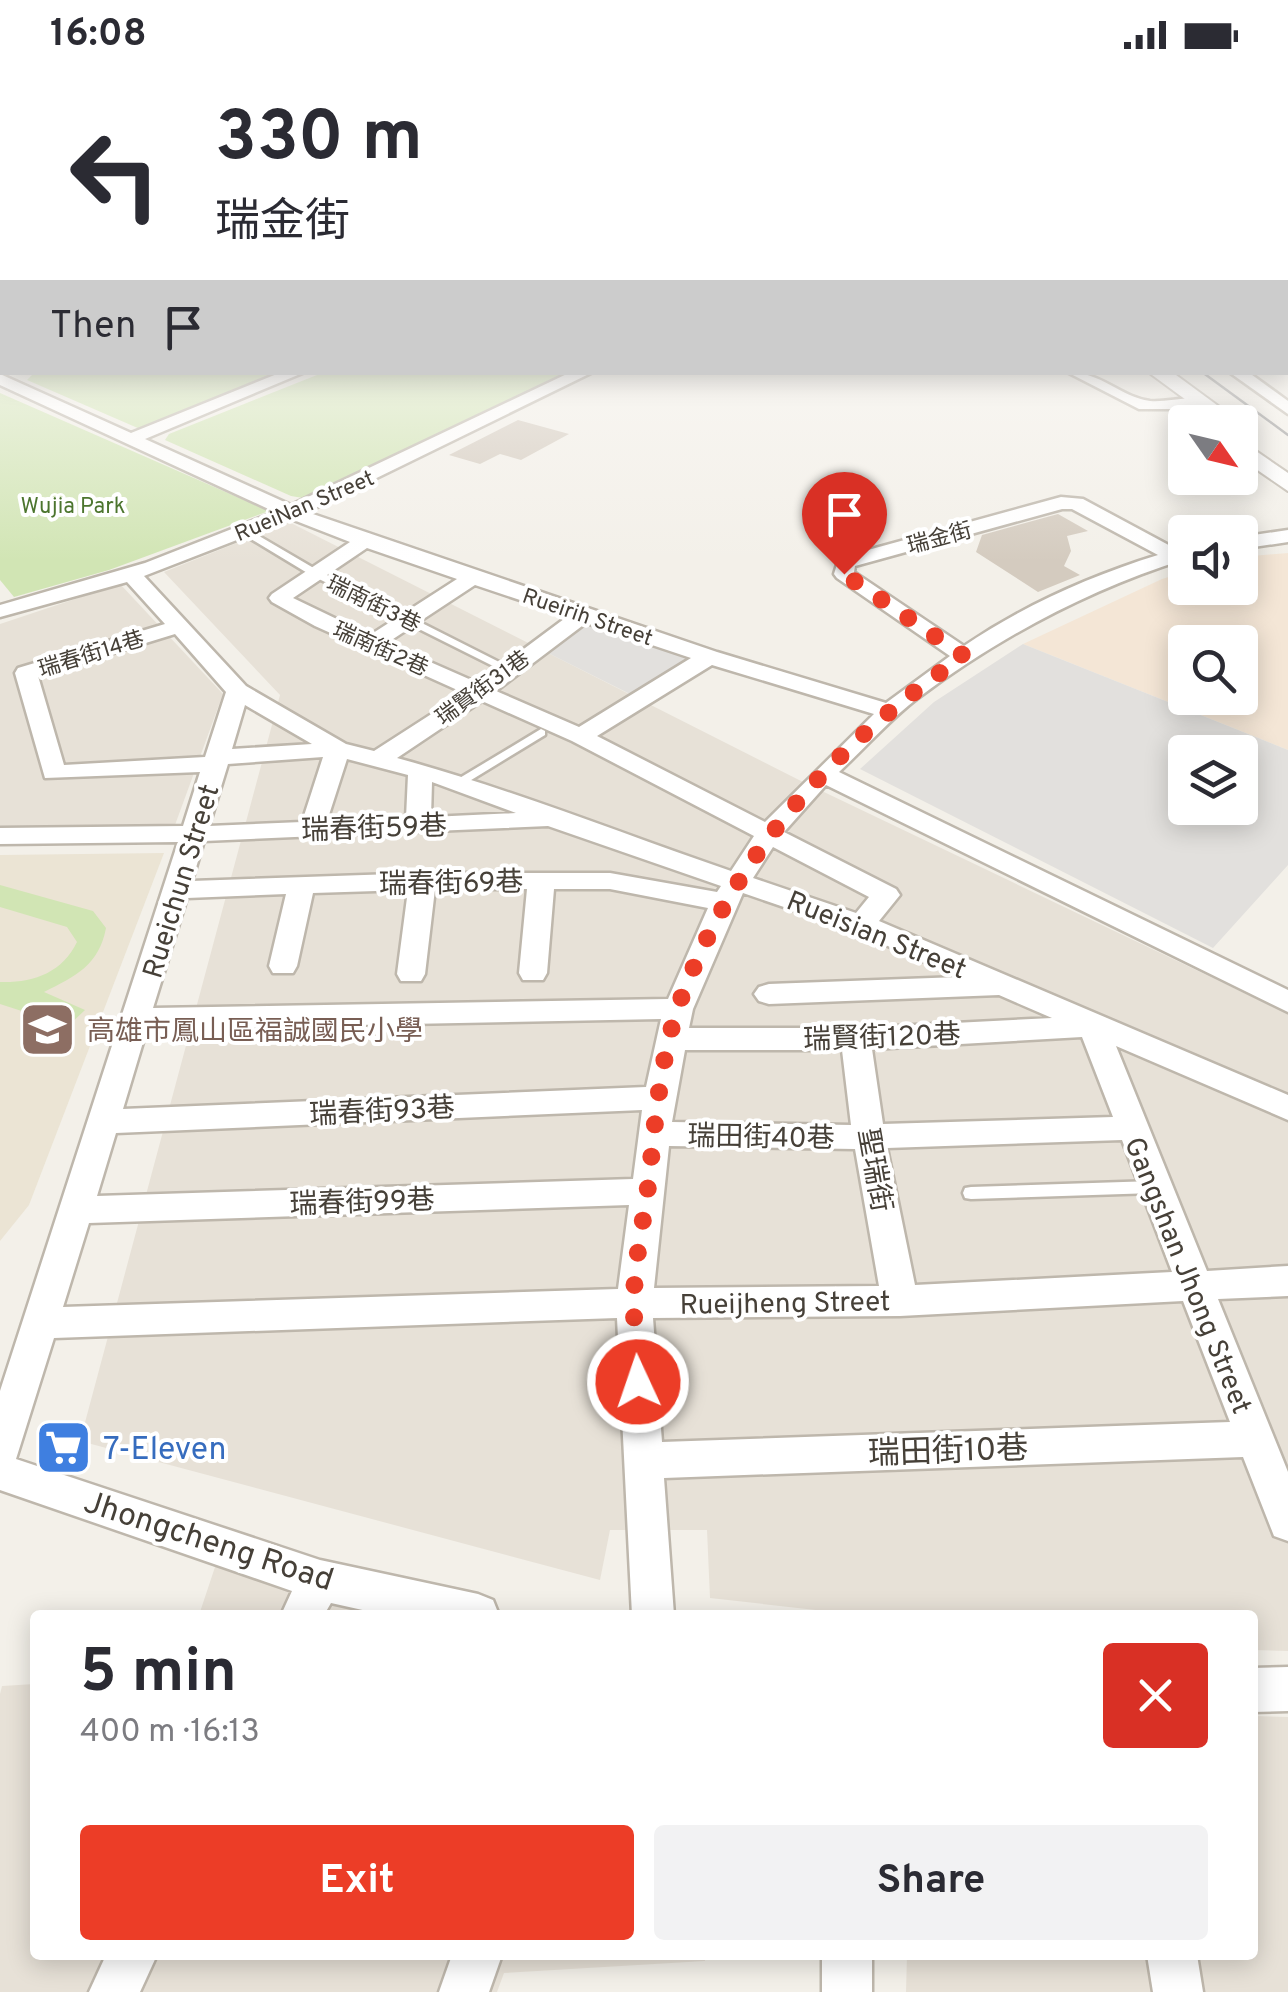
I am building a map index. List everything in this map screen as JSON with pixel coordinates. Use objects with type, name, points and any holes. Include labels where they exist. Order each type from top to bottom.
[{"type":"street","name":"Rueirih Street","points":[[10,383],[290,512],[364,541],[709,657],[889,711]]},
{"type":"street","points":[[130,439],[270,383]]},
{"type":"street","name":"RueiNan Street","points":[[4,604],[130,573],[244,531],[562,383]]},
{"type":"street","points":[[1096,383],[1145,406],[1168,410]]},
{"type":"street","points":[[1154,383],[1184,405]]},
{"type":"street","points":[[1168,383],[1188,405]]},
{"type":"street","points":[[1251,383],[1288,409]]},
{"type":"street","points":[[1258,448],[1288,484]]},
{"type":"street","name":"瑞金街","points":[[964,656],[844,574],[846,562],[1061,503],[1076,504],[1168,548]]},
{"type":"street","points":[[1258,540],[1288,536]]},
{"type":"street","name":"瑞南街2巷","points":[[364,541],[279,598],[479,693],[580,736],[886,895],[860,924]]},
{"type":"street","points":[[652,1610],[634,1304],[659,1098],[674,1024],[732,892],[768,834],[889,711],[1004,629],[1114,576],[1168,558]]},
{"type":"street","points":[[130,573],[238,691]]},
{"type":"street","points":[[372,643],[473,577]]},
{"type":"street","name":"瑞賢街31巷","points":[[379,759],[479,693],[584,614]]},
{"type":"street","name":"瑞春街14巷","points":[[180,626],[26,673],[54,773],[217,761]]},
{"type":"street","points":[[580,736],[709,657]]},
{"type":"street","name":"Rueisian Street","points":[[238,691],[338,748],[459,782],[609,837],[732,892],[860,924],[1288,1108]]},
{"type":"street","name":"Rueichun Street","points":[[0,1451],[238,691]]},
{"type":"street","points":[[217,761],[338,748],[312,829]]},
{"type":"street","points":[[418,825],[420,769]]},
{"type":"street","points":[[824,774],[1288,1002]]},
{"type":"street","name":"瑞春街59巷","points":[[0,836],[194,834],[555,820]]},
{"type":"street","points":[[609,837],[610,881]]},
{"type":"street","points":[[411,974],[423,881]]},
{"type":"street","name":"瑞春街69巷","points":[[177,890],[423,881],[610,881],[732,892]]},
{"type":"street","points":[[533,973],[541,881]]},
{"type":"street","points":[[284,966],[301,886]]},
{"type":"street","points":[[768,994],[1004,986]]},
{"type":"street","name":"瑞賢街120巷","points":[[138,1019],[674,1024],[856,1039],[1092,1026]]},
{"type":"street","name":"Gangshan Jhong Street","points":[[1092,1026],[1288,1522]]},
{"type":"street","name":"聖瑞街","points":[[856,1039],[869,1137],[900,1301]]},
{"type":"street","name":"瑞春街93巷","points":[[105,1122],[659,1098]]},
{"type":"street","name":"瑞田街40巷","points":[[654,1134],[869,1137],[1130,1128]]},
{"type":"street","name":"瑞春街99巷","points":[[77,1210],[647,1191]]},
{"type":"street","name":"Rueijheng Street","points":[[41,1323],[634,1304],[900,1301],[1288,1281]]},
{"type":"street","name":"瑞田街10巷","points":[[642,1461],[1254,1439]]},
{"type":"street","name":"Jhongcheng Road","points":[[0,1472],[311,1597],[432,1610]]},
{"type":"street","points":[[1258,1690],[1288,1688]]},
{"type":"street","points":[[114,1992],[130,1960]]},
{"type":"street","points":[[464,1992],[474,1960]]},
{"type":"street","points":[[846,1992],[847,1960]]},
{"type":"street","points":[[1173,1960],[1178,1992]]},
{"type":"lane","name":"瑞南街3巷","points":[[244,531],[313,572],[507,669]]},
{"type":"lane","points":[[459,782],[541,733]]},
{"type":"lane","points":[[971,1193],[1154,1186]]},
{"type":"shaded area","points":[[289,522],[803,782],[1288,1014],[1288,1651],[1258,1650],[1258,1610],[816,1610],[710,1598],[707,1530],[610,1530],[600,1580],[80,1441],[280,695],[164,572]]},
{"type":"shaded area","points":[[1288,553],[1288,750],[1200,715],[1258,715],[1258,625],[1168,625],[1168,702],[1023,644],[1168,577],[1168,605],[1258,605],[1258,556]]},
{"type":"shaded area","points":[[120,584],[223,694],[175,825],[0,829],[0,624]]},
{"type":"shaded area","points":[[583,624],[595,624],[690,655],[693,660],[634,696],[542,650]]},
{"type":"shaded area","points":[[1023,644],[1168,702],[1168,715],[1200,715],[1250,735],[1168,735],[1168,825],[1258,825],[1258,738],[1288,750],[1288,865],[1213,948],[860,769],[934,702]]},
{"type":"shaded area","name":"高雄市鳳山區福誠國民小學","points":[[164,853],[29,1205],[0,1241],[0,855]]},
{"type":"shaded area","points":[[217,1561],[356,1610],[201,1610]]},
{"type":"shaded area","points":[[30,1684],[30,1960],[705,1961],[504,1973],[497,1992],[0,1992],[2,1686]]},
{"type":"shaded area","points":[[1258,1716],[1288,1717],[1288,1992],[906,1992],[907,1960],[1258,1960]]},
{"type":"green space","points":[[33,383],[262,383],[140,429]]},
{"type":"green space","points":[[298,383],[550,383],[303,498],[165,440],[169,434]]},
{"type":"green space","name":"Wujia Park","points":[[0,393],[269,511],[109,570],[14,597],[0,580]]},
{"type":"green space","points":[[0,885],[93,911],[106,928],[92,960],[44,992],[85,1010],[68,1026],[0,1004],[0,982],[24,981],[55,969],[77,942],[67,927],[0,907]]},
{"type":"building","points":[[518,420],[569,434],[521,460],[500,454],[480,464],[449,455]]},
{"type":"building","points":[[1058,514],[1088,531],[1067,536],[1071,551],[1064,566],[1080,575],[1038,592],[976,552],[982,535]]},
{"type":"tram line","points":[[1217,383],[1288,435]]},
{"type":"place","name":"高雄市鳳山區福誠國民小學","points":[[48,1030]]},
{"type":"place","name":"7-Eleven","points":[[64,1448]]},
{"type":"route","points":[[638,1382],[634,1304],[659,1098],[678,1010],[724,902],[768,834],[824,774],[907,695],[964,656],[844,574]]}]
